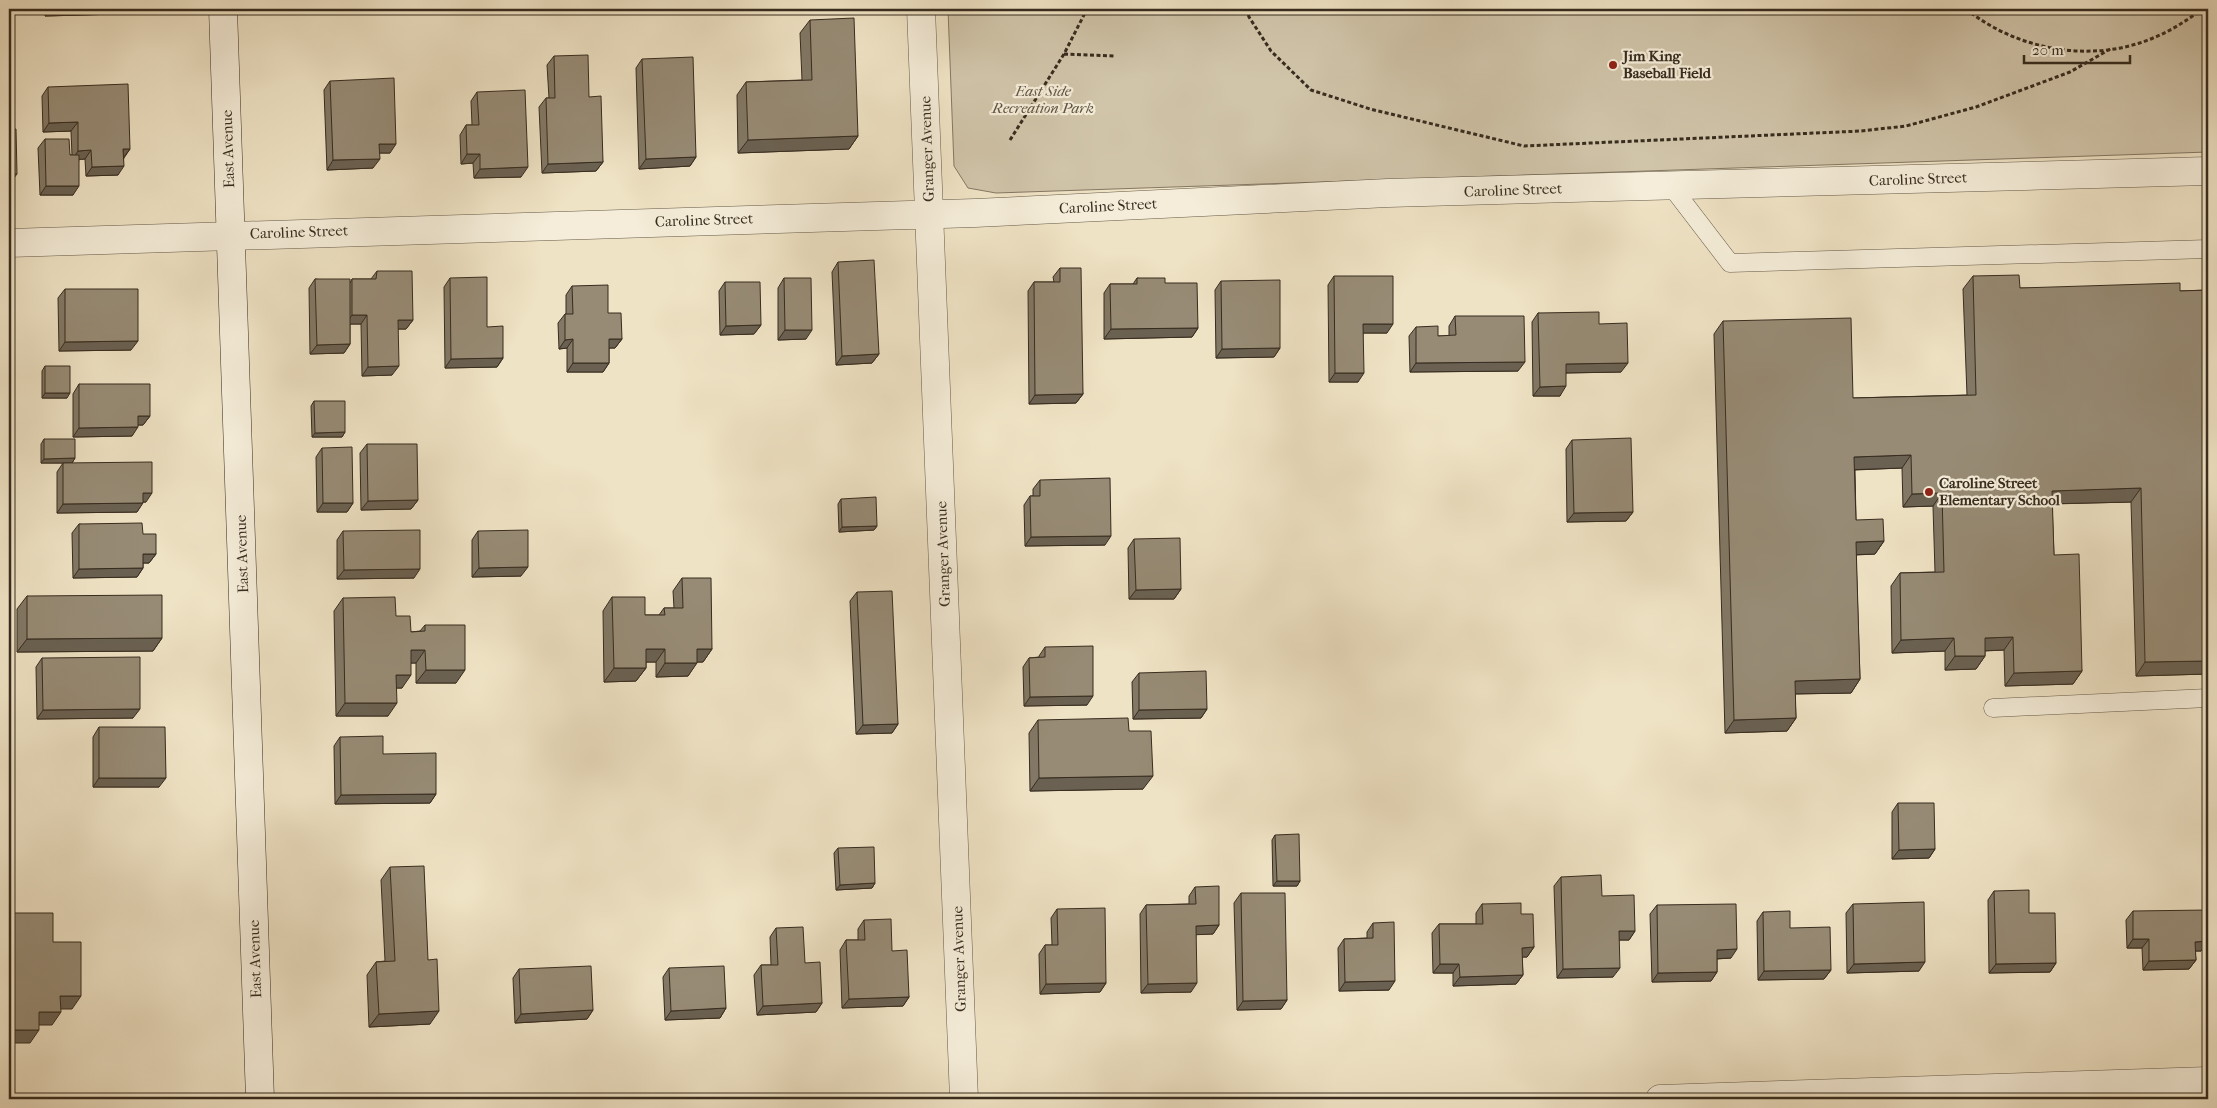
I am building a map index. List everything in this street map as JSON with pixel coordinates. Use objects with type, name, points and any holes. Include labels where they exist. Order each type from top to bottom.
[{"type":"street","name":"East Avenue","points":[[222,9],[232,234],[260,1099]]},
{"type":"street","name":"Granger Avenue","points":[[921,9],[964,1099]]},
{"type":"street","name":"Caroline Street","points":[[9,243],[232,234],[930,213],[1388,193],[2208,171]]},
{"type":"street","points":[[1660,1099],[2208,1081]]},
{"type":"lane","points":[[1671,186],[1730,263],[2208,249]]},
{"type":"lane","points":[[1993,708],[2208,698]]},
{"type":"path","points":[[1010,140],[1064,54],[1087,9]]},
{"type":"path","points":[[1246,9],[1248,17],[1271,51],[1311,90],[1370,109],[1524,146],[1851,131],[1906,126],[1976,107],[2070,72],[2112,48]]},
{"type":"path","points":[[1966,9],[2004,34],[2033,44],[2064,50],[2095,51],[2153,38],[2180,25],[2203,9]]},
{"type":"path","points":[[1064,54],[1115,56]]},
{"type":"green space","name":"East Side Recreation Park","points":[[948,9],[2208,9],[2208,152],[996,193],[968,188],[954,166]]},
{"type":"building","points":[[854,18],[858,136],[748,140],[746,82],[812,80],[810,20]]},
{"type":"building","points":[[588,55],[589,97],[601,96],[603,162],[548,164],[546,98],[555,98],[554,56]]},
{"type":"building","points":[[693,57],[696,157],[646,159],[642,59]]},
{"type":"building","points":[[394,78],[396,144],[379,144],[380,159],[333,160],[330,81]]},
{"type":"building","points":[[128,84],[130,149],[123,149],[124,166],[92,167],[91,150],[78,151],[78,122],[49,123],[48,87]]},
{"type":"building","points":[[525,90],[528,167],[480,169],[480,154],[467,154],[466,125],[479,125],[477,92]]},
{"type":"building","points":[[9,129],[16,129],[17,174],[9,174]]},
{"type":"building","points":[[45,139],[69,139],[70,155],[79,155],[79,186],[46,186]]},
{"type":"building","points":[[874,260],[879,354],[842,356],[838,262]]},
{"type":"building","points":[[1060,268],[1081,268],[1083,394],[1035,395],[1034,282],[1060,282]]},
{"type":"building","points":[[377,271],[412,271],[413,320],[398,320],[399,366],[368,367],[367,315],[352,315],[352,279],[376,279]]},
{"type":"building","points":[[2019,275],[2020,288],[2180,283],[2180,291],[2208,290],[2208,661],[2145,662],[2141,488],[2052,491],[2054,555],[2079,554],[2082,671],[2014,673],[2013,637],[1985,638],[1985,656],[1955,656],[1954,638],[1901,640],[1900,573],[1944,572],[1942,493],[1912,494],[1911,455],[1854,457],[1856,520],[1883,519],[1884,541],[1856,542],[1860,679],[1795,681],[1796,718],[1734,720],[1723,321],[1851,318],[1853,398],[1976,395],[1973,276]]},
{"type":"building","points":[[1334,276],[1393,276],[1393,324],[1363,324],[1364,373],[1335,373]]},
{"type":"building","points":[[487,277],[487,327],[503,326],[503,358],[451,359],[450,278]]},
{"type":"building","points":[[784,278],[811,278],[812,330],[785,330]]},
{"type":"building","points":[[1137,278],[1165,278],[1165,283],[1197,283],[1198,328],[1111,329],[1110,284],[1137,284]]},
{"type":"building","points":[[315,279],[350,279],[350,344],[317,345]]},
{"type":"building","points":[[1280,280],[1280,348],[1222,349],[1221,281]]},
{"type":"building","points":[[725,282],[760,282],[761,325],[726,326]]},
{"type":"building","points":[[608,285],[608,313],[621,313],[622,339],[609,339],[609,363],[573,363],[573,339],[565,340],[565,314],[573,314],[572,286]]},
{"type":"building","points":[[65,289],[138,289],[138,341],[65,342]]},
{"type":"building","points":[[1599,312],[1599,324],[1627,323],[1628,363],[1566,364],[1566,386],[1540,387],[1538,313]]},
{"type":"building","points":[[1455,316],[1524,316],[1525,362],[1416,363],[1416,327],[1438,326],[1438,336],[1456,335]]},
{"type":"building","points":[[45,366],[70,366],[70,393],[45,393]]},
{"type":"building","points":[[79,384],[150,384],[150,416],[138,416],[138,427],[79,428]]},
{"type":"building","points":[[314,401],[345,401],[345,432],[315,433]]},
{"type":"building","points":[[1631,438],[1633,512],[1574,513],[1572,440]]},
{"type":"building","points":[[44,439],[75,439],[75,458],[44,459]]},
{"type":"building","points":[[367,444],[417,444],[418,500],[368,501]]},
{"type":"building","points":[[352,447],[353,503],[323,503],[322,448]]},
{"type":"building","points":[[152,462],[152,493],[143,493],[143,503],[63,504],[63,463]]},
{"type":"building","points":[[1110,478],[1111,536],[1031,537],[1030,496],[1040,496],[1040,480]]},
{"type":"building","points":[[876,497],[877,526],[842,527],[841,499]]},
{"type":"building","points":[[142,523],[143,534],[156,534],[156,554],[143,554],[143,568],[79,569],[79,524]]},
{"type":"building","points":[[420,530],[420,569],[344,570],[343,531]]},
{"type":"building","points":[[528,530],[528,567],[479,568],[478,531]]},
{"type":"building","points":[[1180,538],[1181,589],[1136,590],[1134,539]]},
{"type":"building","points":[[682,578],[711,578],[712,649],[697,649],[697,663],[665,663],[665,649],[646,649],[646,668],[614,668],[612,597],[645,597],[645,615],[665,615],[664,608],[683,608]]},
{"type":"building","points":[[892,591],[898,724],[863,725],[857,592]]},
{"type":"building","points":[[162,595],[162,638],[27,639],[27,596]]},
{"type":"building","points":[[395,597],[396,616],[410,616],[411,632],[425,631],[425,625],[465,625],[465,670],[426,670],[425,650],[411,650],[411,675],[396,675],[397,703],[345,703],[343,598]]},
{"type":"building","points":[[1093,646],[1093,696],[1030,697],[1029,658],[1045,657],[1045,647]]},
{"type":"building","points":[[140,657],[140,709],[43,710],[42,658]]},
{"type":"building","points":[[1206,671],[1207,709],[1139,710],[1139,673]]},
{"type":"building","points":[[1128,718],[1129,731],[1151,731],[1153,776],[1039,778],[1038,720]]},
{"type":"building","points":[[99,727],[165,727],[166,778],[99,778]]},
{"type":"building","points":[[383,736],[383,754],[436,753],[436,794],[341,795],[340,737]]},
{"type":"building","points":[[1898,803],[1934,803],[1935,849],[1899,850]]},
{"type":"building","points":[[1299,834],[1300,881],[1277,881],[1275,835]]},
{"type":"building","points":[[874,847],[875,883],[840,885],[838,848]]},
{"type":"building","points":[[424,866],[428,960],[437,959],[439,1011],[379,1014],[376,962],[395,961],[390,867]]},
{"type":"building","points":[[1601,875],[1602,896],[1634,895],[1635,931],[1619,931],[1620,968],[1563,969],[1561,877]]},
{"type":"building","points":[[1219,886],[1219,925],[1196,926],[1197,983],[1148,984],[1146,905],[1196,904],[1195,887]]},
{"type":"building","points":[[2029,890],[2029,913],[2055,913],[2056,963],[1996,964],[1994,891]]},
{"type":"building","points":[[1241,893],[1285,893],[1287,1000],[1243,1001]]},
{"type":"building","points":[[1924,902],[1925,962],[1854,964],[1853,904]]},
{"type":"building","points":[[1521,903],[1521,914],[1533,914],[1534,947],[1522,948],[1523,975],[1460,977],[1459,964],[1440,964],[1439,924],[1483,924],[1482,904]]},
{"type":"building","points":[[1736,904],[1737,949],[1717,950],[1717,972],[1658,973],[1657,905]]},
{"type":"building","points":[[1105,908],[1106,983],[1046,984],[1045,945],[1058,945],[1057,909]]},
{"type":"building","points":[[2207,910],[2208,941],[2195,942],[2196,960],[2149,961],[2149,939],[2133,939],[2133,911]]},
{"type":"building","points":[[1790,911],[1790,928],[1830,927],[1831,970],[1764,971],[1763,912]]},
{"type":"building","points":[[9,913],[53,913],[53,942],[81,942],[81,996],[60,996],[61,1012],[39,1012],[39,1030],[9,1030]]},
{"type":"building","points":[[891,919],[892,951],[907,950],[909,997],[849,999],[846,940],[865,940],[864,920]]},
{"type":"building","points":[[1394,922],[1395,981],[1345,982],[1344,939],[1373,938],[1373,923]]},
{"type":"building","points":[[803,927],[805,963],[820,962],[822,1003],[763,1006],[761,965],[778,965],[776,928]]},
{"type":"building","points":[[591,966],[593,1010],[521,1014],[519,969]]},
{"type":"building","points":[[724,966],[726,1008],[671,1011],[669,968]]},
{"type":"place","name":"Jim King Baseball Field","points":[[1613,65]]},
{"type":"place","name":"Caroline Street Elementary School","points":[[1929,492]]}]
